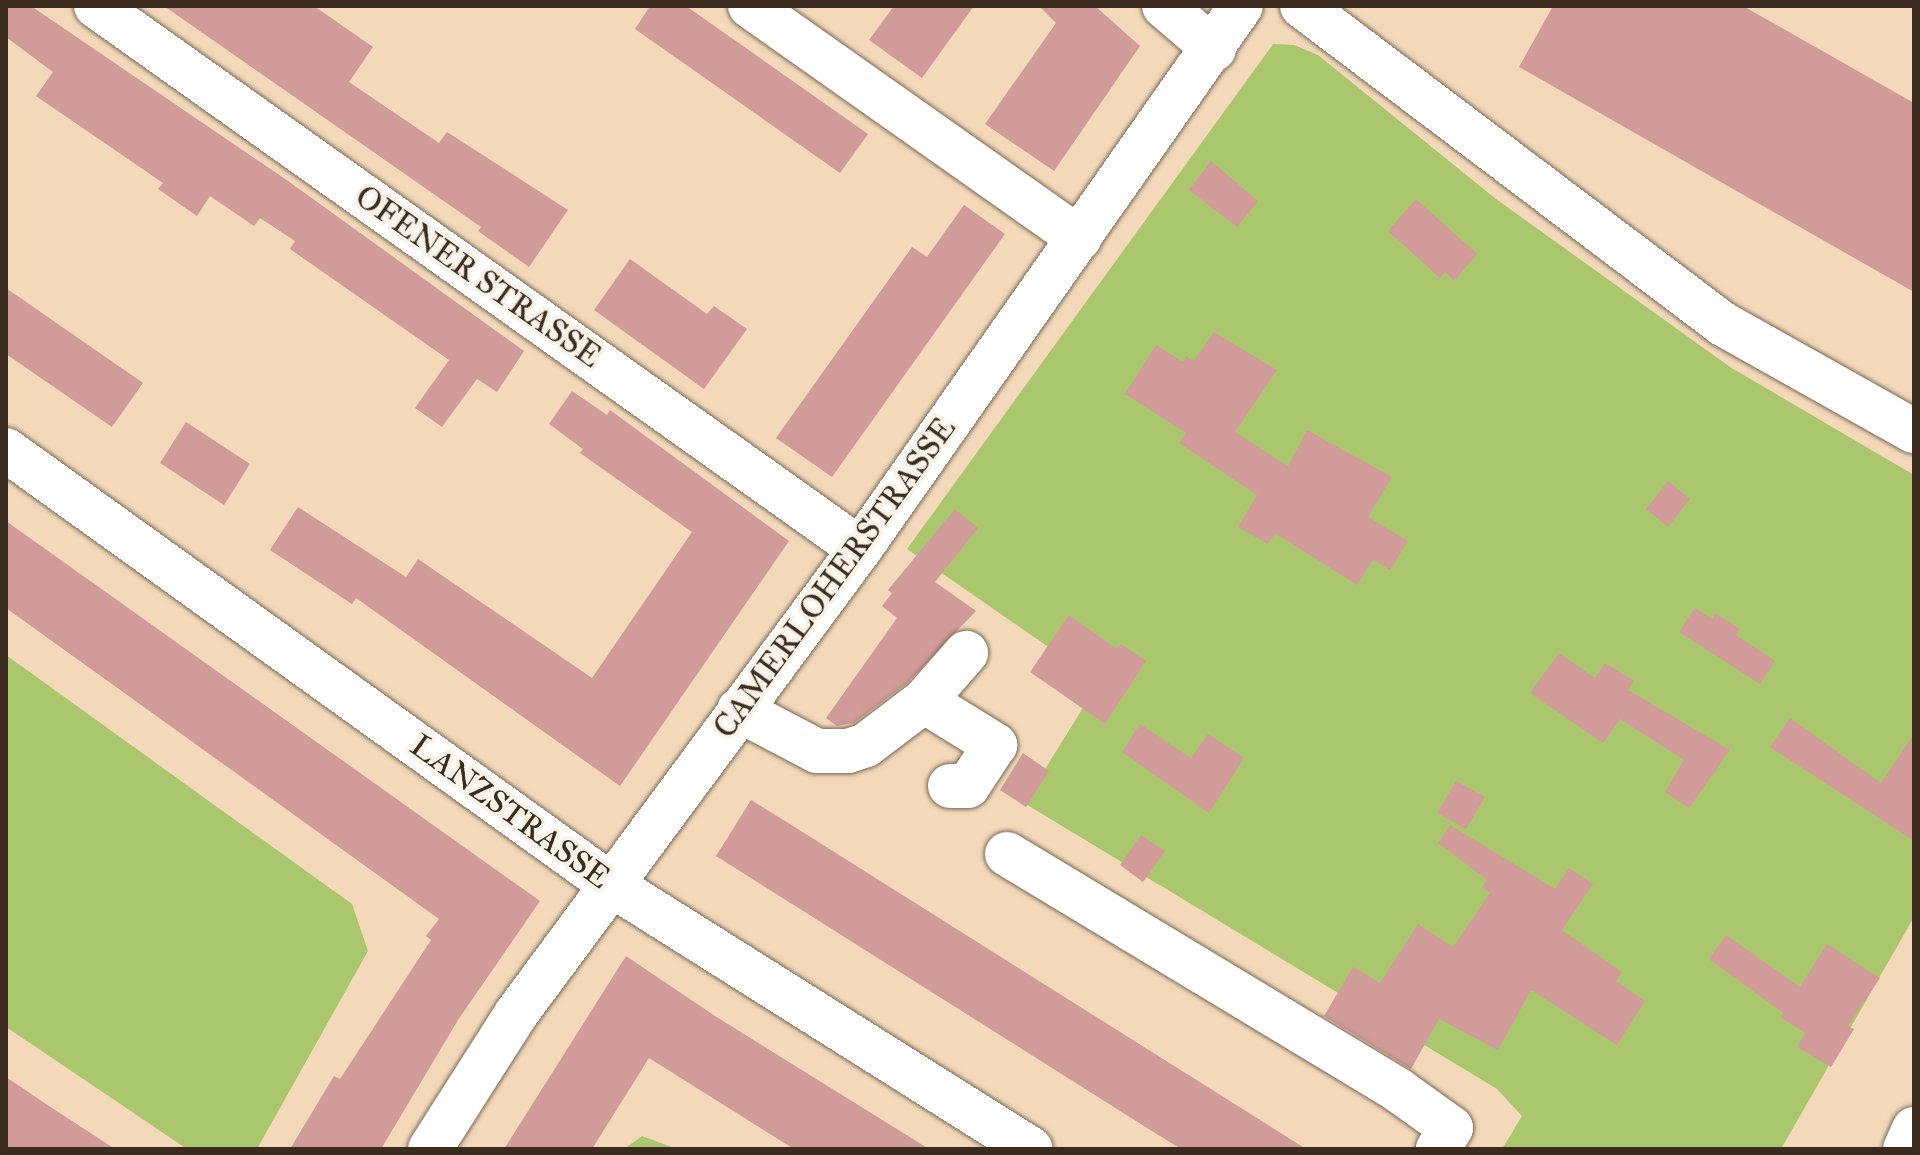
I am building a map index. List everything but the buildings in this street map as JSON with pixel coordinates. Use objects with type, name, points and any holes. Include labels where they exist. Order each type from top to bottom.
[{"type":"street","name":"OFENER STRASSE","points":[[96,6],[860,549]]},
{"type":"street","points":[[750,6],[1079,238]]},
{"type":"street","points":[[1164,6],[1214,49]]},
{"type":"street","name":"CAMERLOHERSTRASSE","points":[[430,1149],[516,1014],[860,549],[1214,49],[1241,6]]},
{"type":"street","points":[[1302,6],[1723,324],[1914,431]]},
{"type":"street","name":"LANZSTRASSE","points":[[6,450],[610,884],[1031,1149]]},
{"type":"street","points":[[739,710],[817,751],[848,751],[866,745],[924,701],[966,653]]},
{"type":"street","points":[[924,701],[995,745],[968,786],[950,786]]},
{"type":"street","points":[[1007,854],[1398,1090],[1444,1138]]},
{"type":"street","points":[[1908,1149],[1914,1129]]},
{"type":"street","points":[[1908,1149],[1914,1143]]},
{"type":"green space","points":[[1273,44],[1294,45],[1318,55],[1496,199],[1730,367],[1914,475],[1914,917],[1781,1149],[1502,1149],[1522,1116],[1497,1089],[1024,803],[1099,682],[907,549]]},
{"type":"green space","points":[[6,655],[352,904],[368,951],[257,1149],[187,1149],[6,1027]]},
{"type":"green space","points":[[642,1136],[677,1149],[624,1149]]}]
